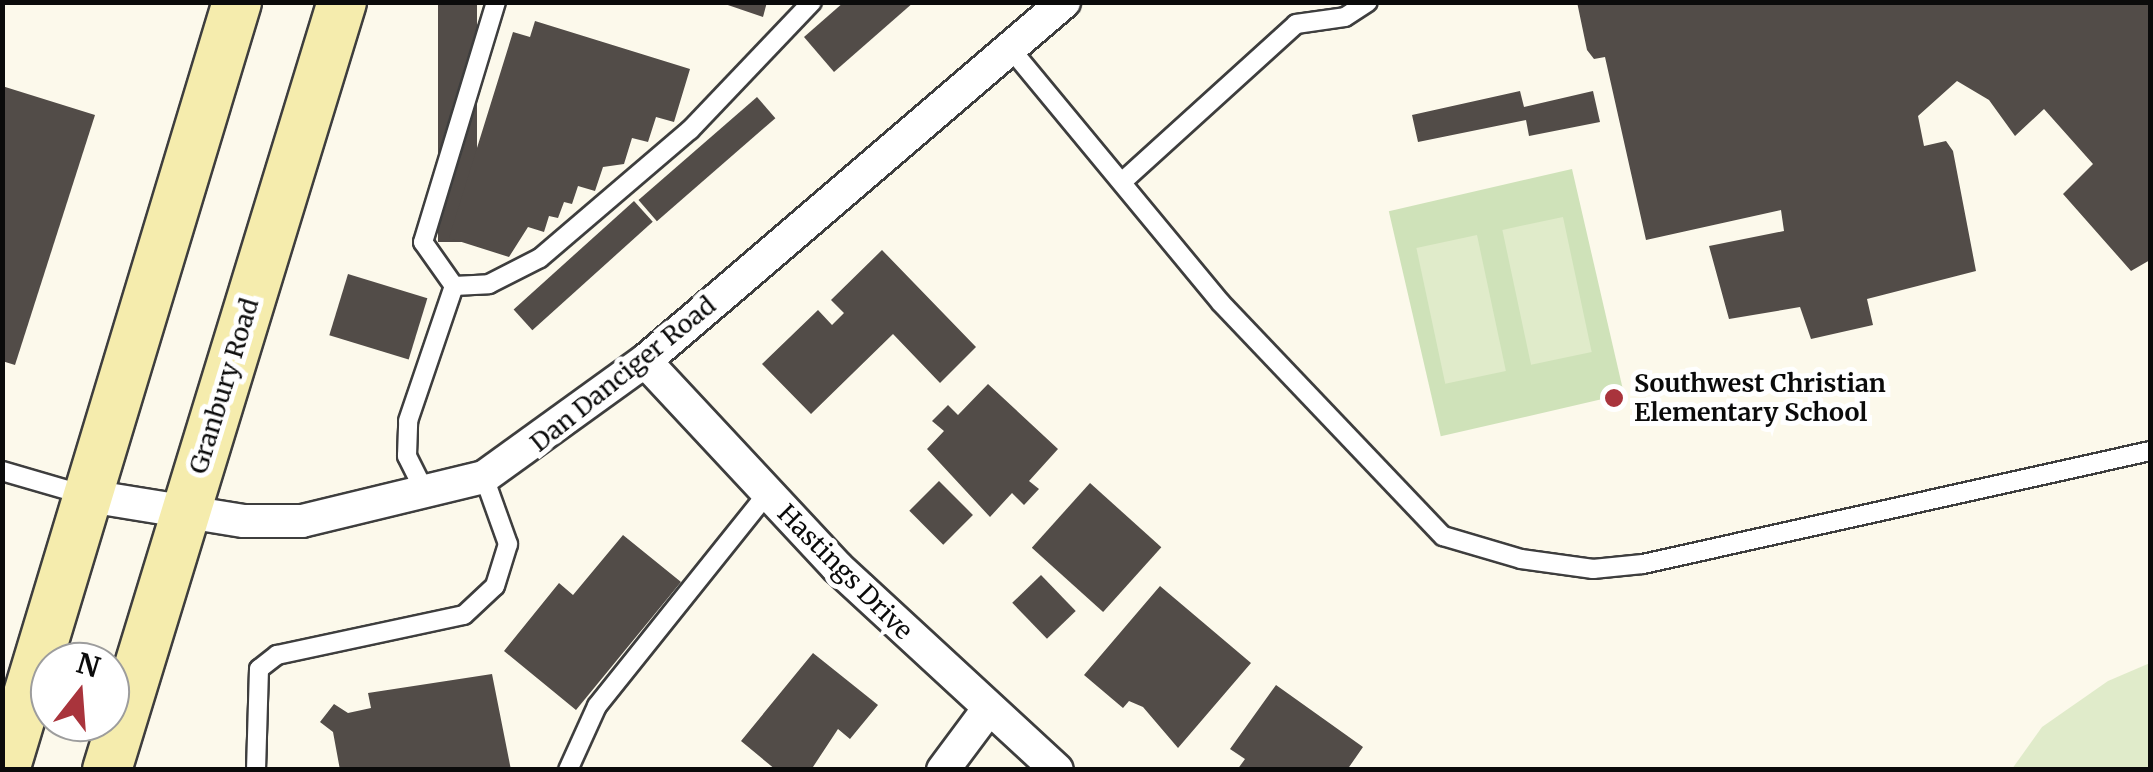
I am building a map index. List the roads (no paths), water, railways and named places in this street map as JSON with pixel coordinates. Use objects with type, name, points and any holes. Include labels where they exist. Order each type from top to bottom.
[{"type":"main road","points":[[5,770],[237,2]]},
{"type":"main road","name":"Granbury Road","points":[[106,770],[342,2]]},
{"type":"street","name":"Dan Danciger Road","points":[[89,496],[185,514],[302,521],[426,496],[484,477],[645,360],[1064,2]]},
{"type":"street","name":"Hastings Drive","points":[[645,360],[767,494],[986,711],[1058,770]]},
{"type":"street","points":[[943,770],[986,711]]},
{"type":"lane","points":[[454,286],[423,242],[496,2]]},
{"type":"lane","points":[[454,286],[489,284],[540,258],[690,130],[812,2]]},
{"type":"lane","points":[[1122,182],[1296,24],[1345,17],[1368,2]]},
{"type":"lane","points":[[1010,48],[1220,303],[1402,499],[1443,536],[1521,560],[1593,568],[1643,564],[2150,450]]},
{"type":"lane","points":[[426,496],[407,456],[408,420],[454,286]]},
{"type":"lane","points":[[2,470],[89,496]]},
{"type":"lane","points":[[256,770],[259,669],[277,655],[464,616],[495,586],[508,544],[484,477]]},
{"type":"lane","points":[[568,770],[597,706],[767,494]]},
{"type":"place","name":"Southwest Christian Elementary School","points":[[1614,398]]}]
